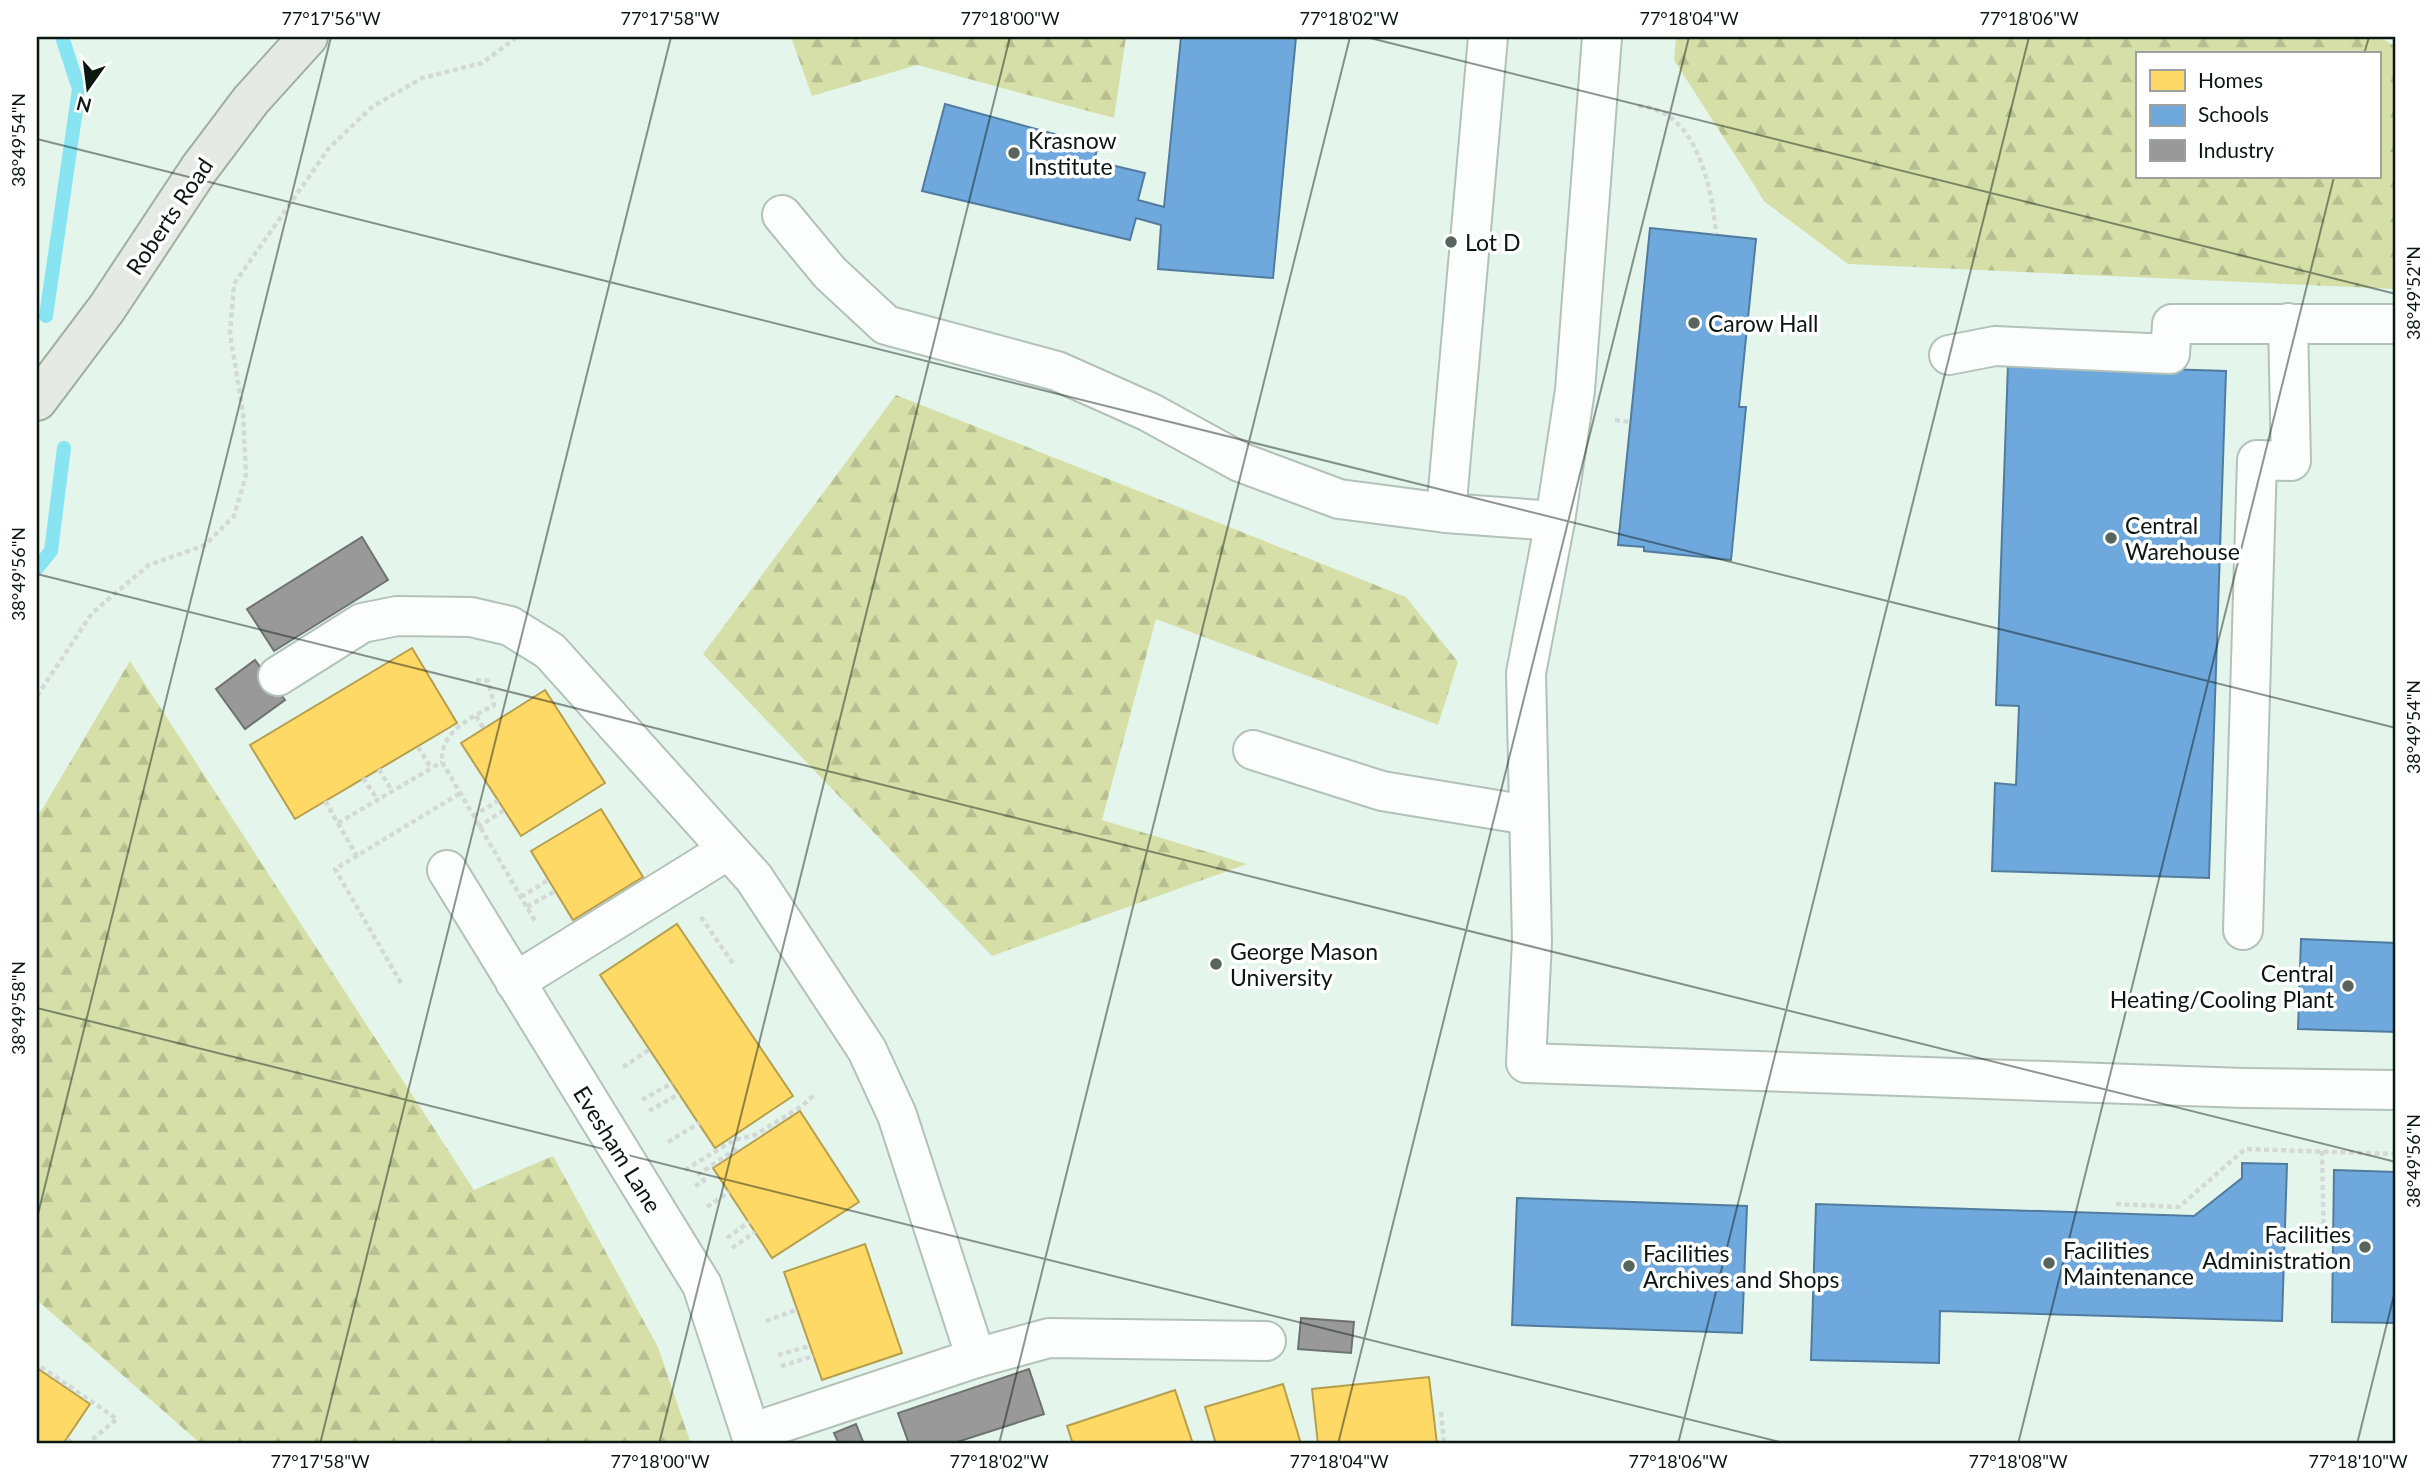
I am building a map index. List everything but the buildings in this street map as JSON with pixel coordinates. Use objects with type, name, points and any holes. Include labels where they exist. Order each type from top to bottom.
[{"type":"main road","name":"Roberts Road","points":[[37,401],[107,308],[199,169],[251,100],[308,37]]},
{"type":"street","points":[[1447,513],[1488,37]]},
{"type":"street","points":[[1602,37],[1575,390],[1555,521],[1526,673],[1532,941],[1526,1063],[2231,1087],[2396,1090]]},
{"type":"street","points":[[782,215],[830,273],[886,325],[1057,371],[1149,412],[1240,462],[1339,499],[1447,513],[1555,521]]},
{"type":"street","points":[[1949,355],[1995,346],[2170,354],[2172,324],[2396,324]]},
{"type":"street","points":[[2243,930],[2257,460],[2291,461],[2288,324]]},
{"type":"street","points":[[278,676],[362,623],[386,618],[471,617],[510,626],[550,651],[754,878],[867,1050],[897,1115],[976,1359]]},
{"type":"street","points":[[1253,750],[1382,791],[1528,815]]},
{"type":"street","points":[[515,982],[728,850]]},
{"type":"street","name":"Evesham Lane","points":[[447,870],[702,1284],[753,1439]]},
{"type":"street","points":[[753,1439],[976,1359],[1059,1338],[1266,1341]]},
{"type":"path","points":[[37,696],[92,613],[149,565],[205,545],[234,516],[246,475],[243,412],[230,334],[234,284],[329,148],[372,107],[422,78],[482,62],[517,37]]},
{"type":"path","points":[[1634,106],[1647,107],[1672,119],[1691,144],[1707,174],[1716,234]]},
{"type":"path","points":[[476,680],[488,681],[494,705],[475,716],[445,741],[442,762],[556,956]]},
{"type":"path","points":[[475,716],[484,729]]},
{"type":"path","points":[[418,747],[431,768]]},
{"type":"path","points":[[338,823],[442,762]]},
{"type":"path","points":[[379,769],[392,791]]},
{"type":"path","points":[[363,778],[377,800]]},
{"type":"path","points":[[401,983],[335,869],[459,794]]},
{"type":"path","points":[[325,801],[357,856]]},
{"type":"path","points":[[472,816],[498,801]]},
{"type":"path","points":[[478,827],[505,810]]},
{"type":"path","points":[[521,897],[548,880]]},
{"type":"path","points":[[675,883],[734,965]]},
{"type":"path","points":[[527,907],[555,891]]},
{"type":"path","points":[[623,1067],[650,1049]]},
{"type":"path","points":[[642,1100],[672,1083]]},
{"type":"path","points":[[649,1111],[679,1094]]},
{"type":"path","points":[[685,1170],[734,1140],[755,1135],[802,1106],[814,1094]]},
{"type":"path","points":[[668,1142],[699,1123]]},
{"type":"path","points":[[695,1186],[704,1181],[699,1174],[738,1148]]},
{"type":"path","points":[[2116,1204],[2179,1207],[2245,1149],[2396,1154]]},
{"type":"path","points":[[2322,1151],[2324,1246]]},
{"type":"path","points":[[708,1207],[729,1192]]},
{"type":"path","points":[[727,1238],[749,1222]]},
{"type":"path","points":[[732,1248],[755,1232]]},
{"type":"path","points":[[766,1321],[797,1309]]},
{"type":"path","points":[[778,1355],[810,1346]]},
{"type":"path","points":[[782,1366],[814,1356]]},
{"type":"path","points":[[41,1367],[117,1419],[87,1444]]},
{"type":"path","points":[[1441,1412],[1444,1444]]},
{"type":"path","points":[[67,1439],[74,1444]]},
{"type":"green space","points":[[791,37],[1126,37],[1114,118],[917,65],[812,96]]},
{"type":"green space","points":[[1676,37],[2380,37],[2396,47],[2396,289],[1848,264],[1765,202],[1674,60]]},
{"type":"green space","points":[[896,395],[1406,597],[1458,662],[1438,725],[1156,619],[1102,820],[1247,864],[992,956],[703,654]]},
{"type":"green space","points":[[130,661],[474,1190],[553,1156],[658,1347],[691,1444],[201,1444],[37,1300],[37,818]]},
{"type":"waterway","points":[[46,316],[79,89],[62,37]]},
{"type":"waterway","points":[[37,568],[51,551],[64,448]]},
{"type":"place","name":"Krasnow Institute","points":[[1014,153]]},
{"type":"place","name":"Lot D","points":[[1451,242]]},
{"type":"place","name":"Carow Hall","points":[[1694,323]]},
{"type":"place","name":"Central Warehouse","points":[[2111,538]]},
{"type":"place","name":"George Mason University","points":[[1216,964]]},
{"type":"place","name":"Central Heating/Cooling Plant","points":[[2348,986]]},
{"type":"place","name":"Facilities Administration","points":[[2365,1247]]},
{"type":"place","name":"Facilities Maintenance","points":[[2049,1263]]},
{"type":"place","name":"Facilities Archives and Shops","points":[[1629,1266]]}]
